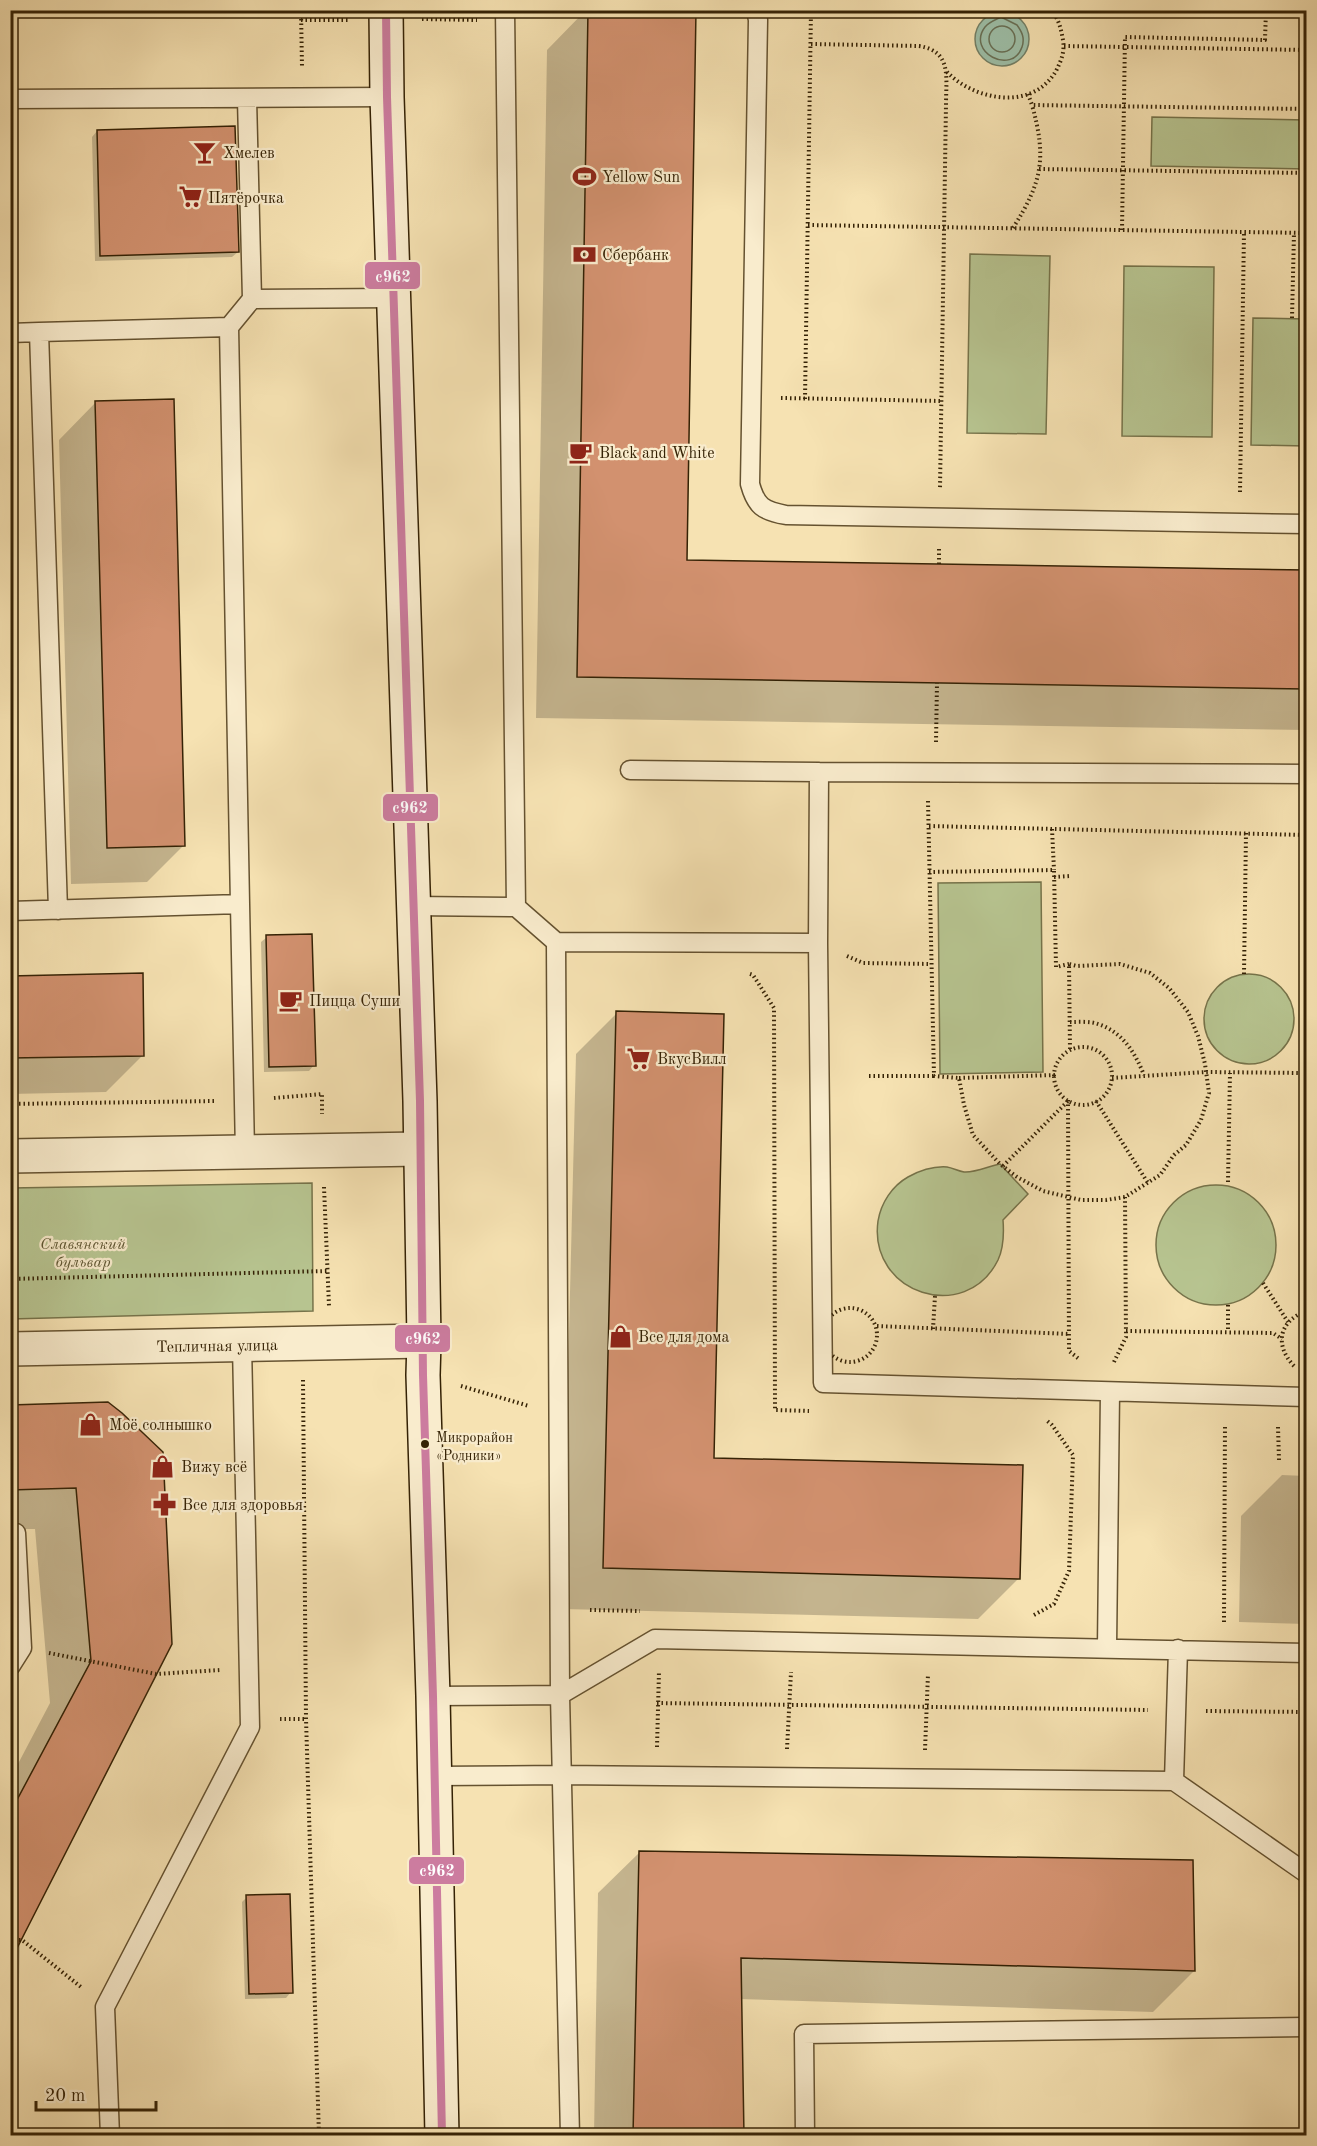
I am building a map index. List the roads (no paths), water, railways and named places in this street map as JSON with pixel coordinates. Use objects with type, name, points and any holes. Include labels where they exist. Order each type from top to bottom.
[{"type":"main road","points":[[386,10],[420,1149],[423,1375],[433,1695],[442,2136]]},
{"type":"main road","points":[[10,1156],[420,1149]]},
{"type":"main road","name":"Тепличная улица","points":[[10,1349],[424,1341]]},
{"type":"lane","points":[[505,10],[516,907]]},
{"type":"lane","points":[[756,10],[758,20],[750,484],[753,496],[760,506],[770,513],[786,515],[1306,524]]},
{"type":"lane","points":[[10,99],[387,97]]},
{"type":"lane","points":[[244,1152],[230,327],[252,299],[247,99]]},
{"type":"lane","points":[[252,299],[393,298]]},
{"type":"lane","points":[[10,333],[230,327]]},
{"type":"lane","points":[[39,332],[58,910]]},
{"type":"lane","points":[[630,770],[1306,774]]},
{"type":"lane","points":[[819,772],[818,943],[823,1383],[1306,1397]]},
{"type":"lane","points":[[10,911],[240,904]]},
{"type":"lane","points":[[412,906],[516,907],[556,942],[818,943]]},
{"type":"lane","points":[[556,942],[560,1695],[570,2136]]},
{"type":"lane","points":[[110,2136],[105,2007],[250,1727],[242,1345]]},
{"type":"lane","points":[[1107,1648],[1110,1392]]},
{"type":"lane","points":[[10,1533],[16,1533],[22,1648],[10,1666]]},
{"type":"lane","points":[[433,1695],[560,1695],[655,1639],[1306,1653]]},
{"type":"lane","points":[[1174,1780],[1178,1649]]},
{"type":"lane","points":[[435,1776],[561,1774],[1174,1780],[1306,1873]]},
{"type":"lane","points":[[805,2136],[804,2034],[1306,2027]]},
{"type":"water","points":[[1002,12],[1012,14],[1021,20],[1027,29],[1029,39],[1027,49],[1021,58],[1012,64],[1002,66],[992,64],[983,58],[977,49],[975,39],[977,29],[983,20],[992,14]]},
{"type":"place","name":"Хмелев","points":[[205,152]]},
{"type":"place","name":"Yellow Sun","points":[[584,176]]},
{"type":"place","name":"Пятёрочка","points":[[190,197]]},
{"type":"place","name":"Сбербанк","points":[[584,254]]},
{"type":"place","name":"Black and White","points":[[581,452]]},
{"type":"place","name":"Пицца Суши","points":[[291,1000]]},
{"type":"place","name":"ВкусВилл","points":[[639,1058]]},
{"type":"place","name":"Все для дома","points":[[620,1336]]},
{"type":"place","name":"Моё солнышко","points":[[91,1424]]},
{"type":"place","name":"Микрорайон «Родники»","points":[[425,1444]]},
{"type":"place","name":"Вижу всё","points":[[163,1466]]},
{"type":"place","name":"Все для здоровья","points":[[164,1504]]},
{"type":"park label","name":"Славянский бульвар","points":[[83,1252]]}]
